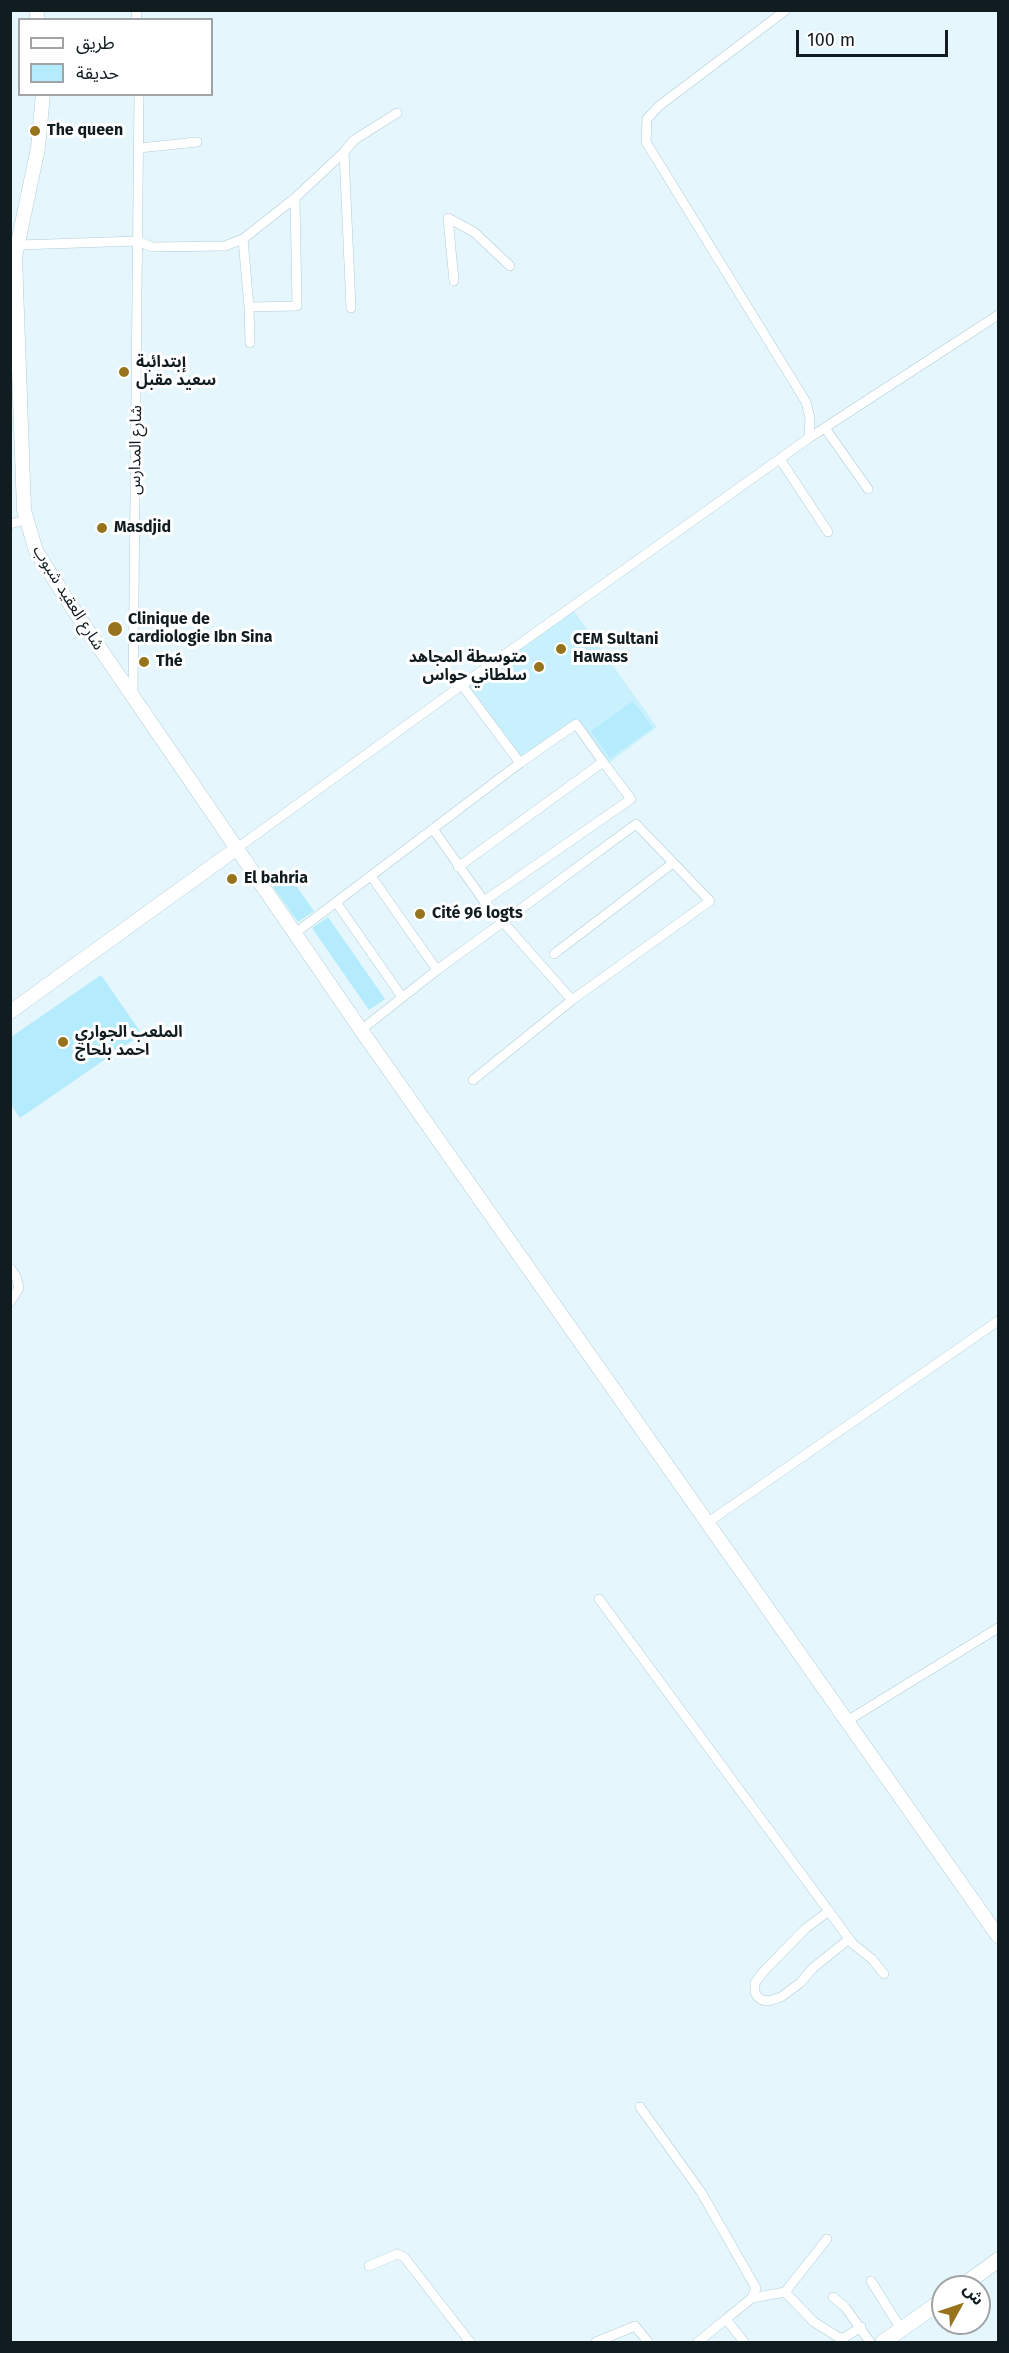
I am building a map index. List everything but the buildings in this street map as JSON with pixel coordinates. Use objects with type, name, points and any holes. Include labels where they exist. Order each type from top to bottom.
[{"type":"main road","name":"شارع العقيد شبوب","points":[[43,96],[38,148],[15,253],[21,468],[25,520],[36,550],[71,606],[294,934],[999,1936]]},
{"type":"main road","points":[[10,1012],[236,849]]},
{"type":"main road","points":[[978,2275],[999,2260]]},
{"type":"main road","points":[[887,2341],[931,2308]]},
{"type":"street","points":[[786,10],[659,106],[647,120],[646,142],[806,402],[810,418],[809,438]]},
{"type":"street","name":"شارع المدارس","points":[[133,696],[139,96]]},
{"type":"street","points":[[15,253],[138,241],[152,247],[225,246],[243,239],[295,198],[354,140],[397,113]]},
{"type":"street","points":[[140,148],[197,142]]},
{"type":"street","points":[[344,152],[351,308]]},
{"type":"street","points":[[249,307],[297,306],[295,198]]},
{"type":"street","points":[[454,281],[448,218],[474,232],[510,266]]},
{"type":"street","points":[[243,239],[250,343]]},
{"type":"street","points":[[236,849],[809,438],[999,315]]},
{"type":"street","points":[[825,428],[868,489]]},
{"type":"street","points":[[780,459],[828,532]]},
{"type":"street","points":[[10,524],[25,520]]},
{"type":"street","points":[[462,685],[520,763]]},
{"type":"street","points":[[294,934],[520,763],[576,724],[630,799],[484,901]]},
{"type":"street","points":[[458,867],[603,762]]},
{"type":"street","points":[[361,1030],[437,970],[636,824],[710,901],[572,1000],[473,1080]]},
{"type":"street","points":[[433,829],[484,901],[572,1000]]},
{"type":"street","points":[[554,954],[673,863]]},
{"type":"street","points":[[371,876],[437,970]]},
{"type":"street","points":[[336,902],[402,998]]},
{"type":"street","points":[[10,1268],[16,1276],[19,1288],[10,1302]]},
{"type":"street","points":[[708,1523],[999,1321]]},
{"type":"street","points":[[599,1599],[849,1939],[872,1959],[884,1974]]},
{"type":"street","points":[[847,1721],[999,1628]]},
{"type":"street","points":[[829,1911],[806,1928],[763,1972],[755,1983],[757,1996],[769,2001],[781,1997],[849,1939]]},
{"type":"street","points":[[640,2107],[701,2193],[736,2251],[756,2288],[752,2298]]},
{"type":"street","points":[[698,2343],[752,2298],[785,2292],[827,2239]]},
{"type":"street","points":[[369,2266],[397,2254],[404,2257],[470,2343]]},
{"type":"street","points":[[871,2281],[901,2329]]},
{"type":"street","points":[[785,2292],[814,2322],[838,2337],[844,2338],[861,2327]]},
{"type":"street","points":[[833,2297],[845,2307],[870,2343]]},
{"type":"street","points":[[726,2319],[744,2343]]},
{"type":"street","points":[[596,2343],[635,2326],[648,2343]]},
{"type":"shaded area","name":"CEM Sultani Hawass","points":[[574,611],[657,727],[609,763],[578,719],[517,760],[468,687]]},
{"type":"green space","points":[[633,701],[653,728],[610,758],[591,731]]},
{"type":"green space","points":[[289,876],[314,911],[298,922],[273,887]]},
{"type":"green space","points":[[328,917],[385,999],[369,1010],[312,928]]},
{"type":"green space","points":[[101,975],[142,1034],[20,1118],[11,1105],[11,1037]]},
{"type":"place","name":"The queen","points":[[35,131]]},
{"type":"place","name":"إبتدائية سعيد مقبل","points":[[124,372]]},
{"type":"place","name":"Masdjid","points":[[102,528]]},
{"type":"place","name":"Clinique de cardiologie Ibn Sina","points":[[115,629]]},
{"type":"place","name":"CEM Sultani Hawass","points":[[561,649]]},
{"type":"place","name":"Thé","points":[[144,662]]},
{"type":"place","name":"متوسطة المجاهد سلطاني حواس","points":[[539,667]]},
{"type":"place","name":"El bahria","points":[[232,879]]},
{"type":"place","name":"Cité 96 logts","points":[[420,914]]},
{"type":"place","name":"الملعب الجواري احمد بلحاج","points":[[63,1042]]}]
